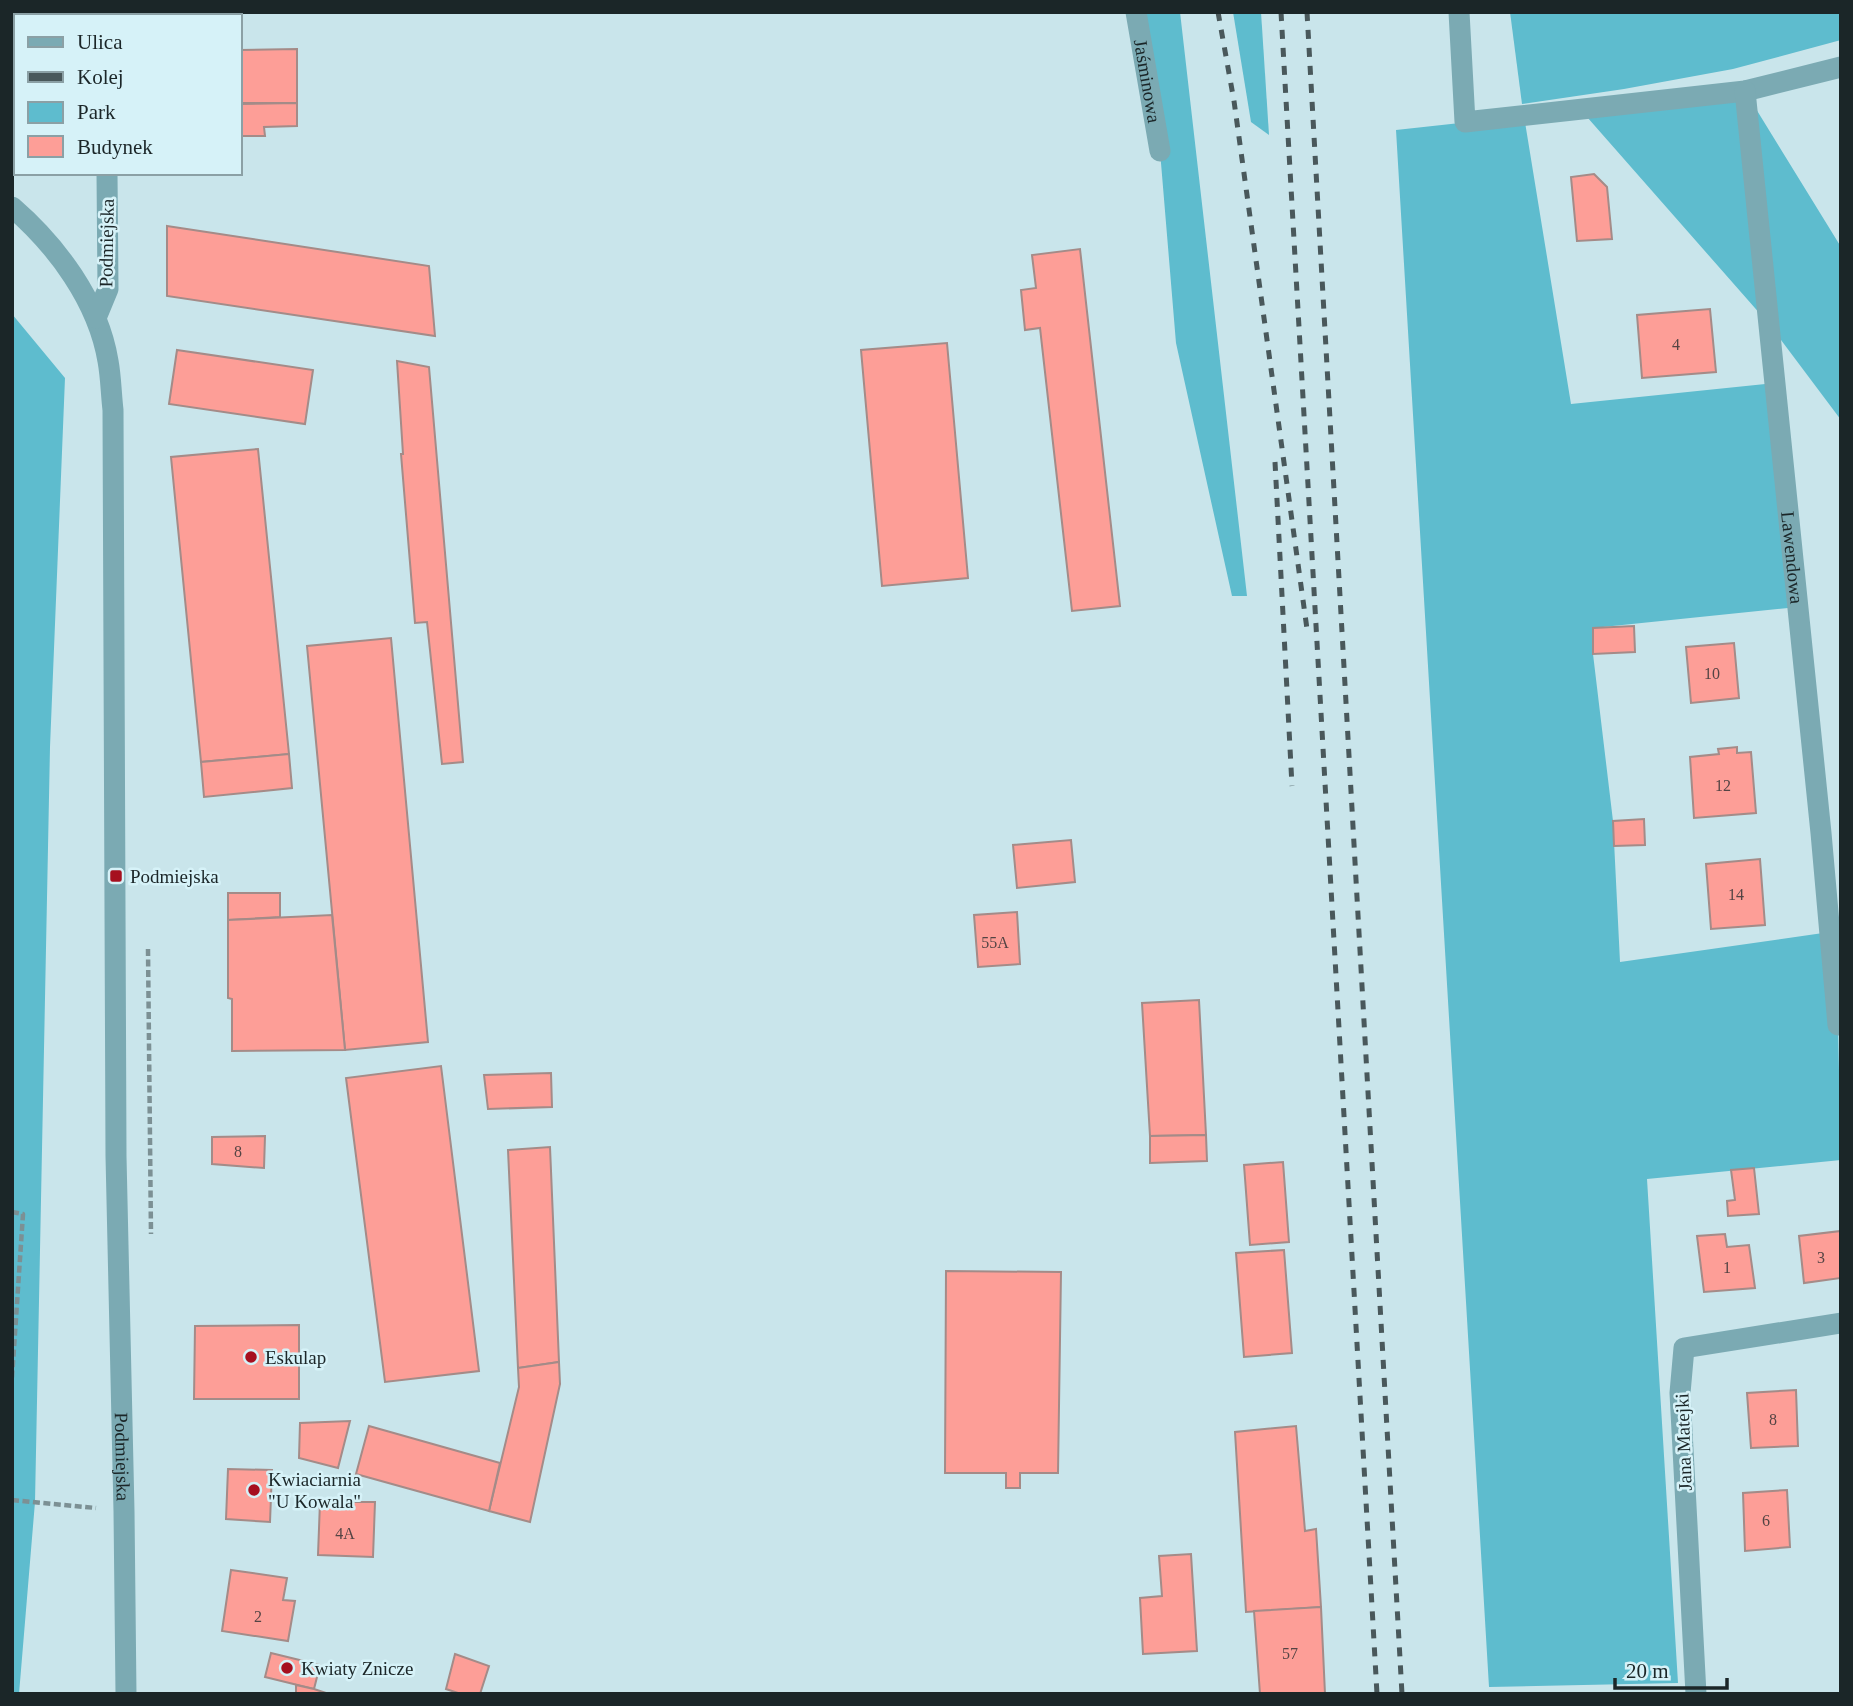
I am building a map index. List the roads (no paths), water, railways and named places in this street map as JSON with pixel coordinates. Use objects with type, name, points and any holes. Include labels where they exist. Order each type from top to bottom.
[{"type":"street","name":"Jaśminowa","points":[[1136,12],[1160,150]]},
{"type":"street","points":[[1459,12],[1465,122],[1745,91],[1841,68]]},
{"type":"street","name":"Lawendowa","points":[[1745,91],[1831,832],[1838,1026]]},
{"type":"street","name":"Podmiejska","points":[[107,175],[108,289],[96,318],[108,359],[113,410],[116,1156],[126,1694]]},
{"type":"street","points":[[12,206],[69,267],[96,318]]},
{"type":"street","name":"Jana Matejki","points":[[1696,1694],[1680,1392],[1684,1348],[1841,1323]]},
{"type":"railway","points":[[1218,12],[1234,101],[1307,629]]},
{"type":"railway","points":[[1281,12],[1377,1694]]},
{"type":"railway","points":[[1307,12],[1402,1694]]},
{"type":"railway","points":[[1275,462],[1292,786]]},
{"type":"place","name":"Podmiejska","points":[[116,876]]},
{"type":"place","name":"Eskulap","points":[[251,1357]]},
{"type":"place","name":"Kwiaciarnia \"U Kowala\"","points":[[254,1490]]},
{"type":"place","name":"Kwiaty Znicze","points":[[287,1668]]}]
